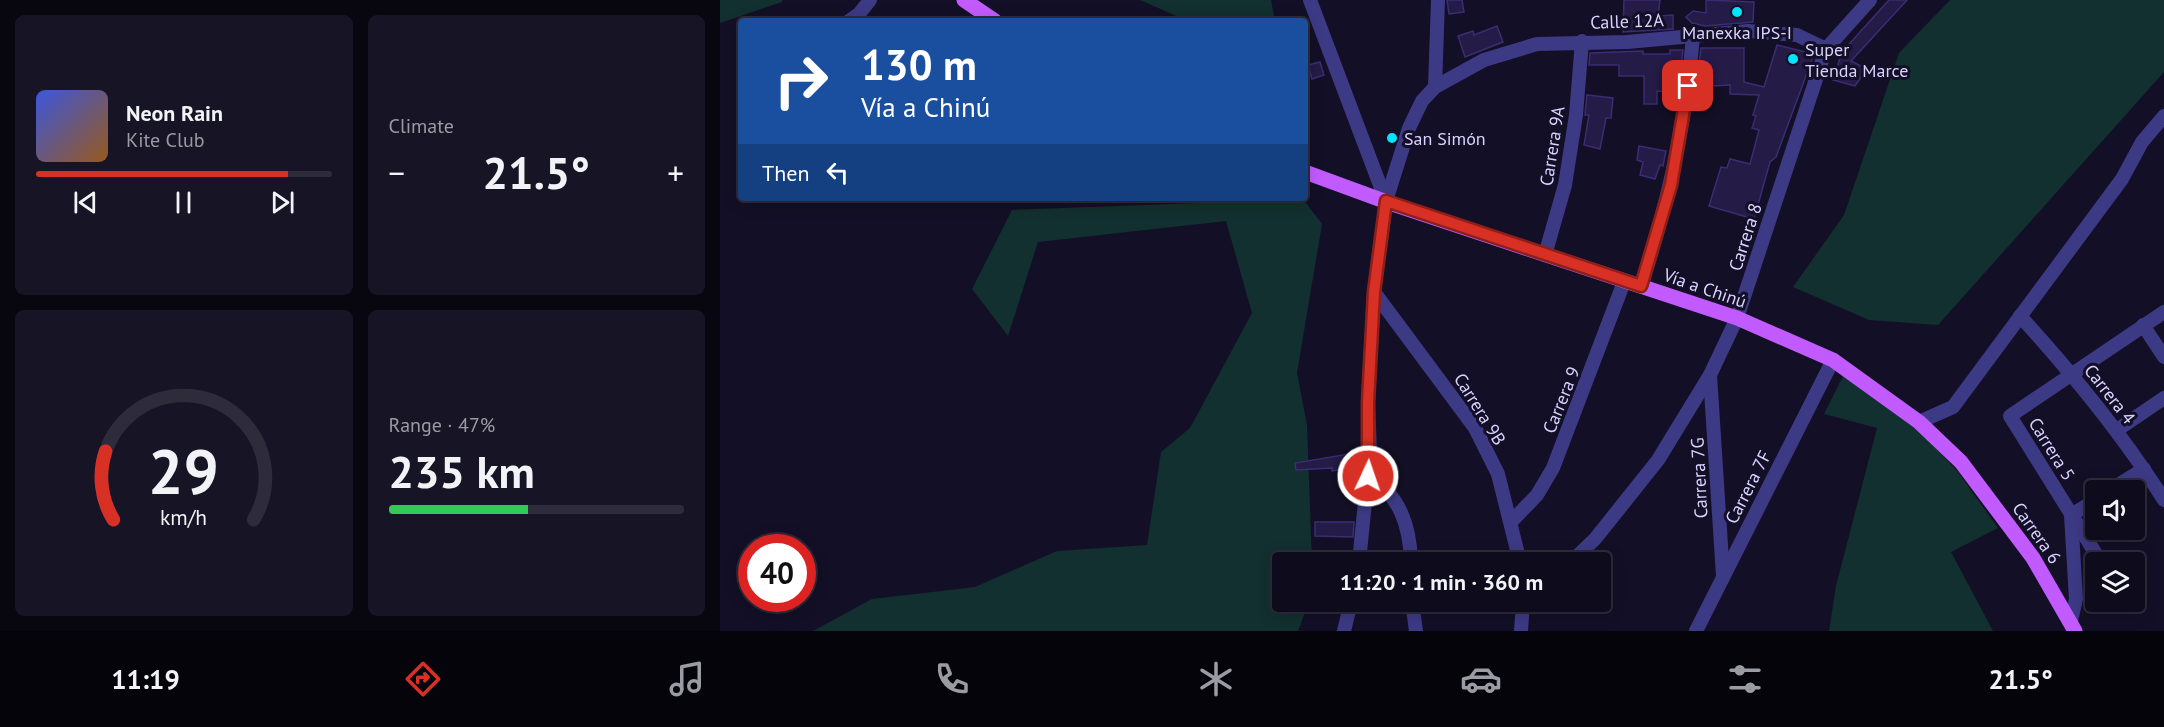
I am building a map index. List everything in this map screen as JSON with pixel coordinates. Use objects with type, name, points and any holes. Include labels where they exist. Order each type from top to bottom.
[{"type":"main road","points":[[964,0],[991,18]]},
{"type":"main road","name":"Vía a Chinú","points":[[1308,173],[1624,282],[1737,318],[1833,360],[1919,422],[1961,462]]},
{"type":"main road","name":"Carrera 6","points":[[1961,462],[2033,558],[2073,626]]},
{"type":"street","points":[[854,18],[860,14],[870,0]]},
{"type":"street","points":[[1310,0],[1386,201]]},
{"type":"street","points":[[1360,552],[1368,476],[1368,402],[1374,292],[1386,201],[1414,115],[1422,101],[1435,87],[1438,0]]},
{"type":"street","name":"Carrera 8","points":[[1581,552],[1595,539],[1658,460],[1710,375],[1737,318],[1826,49],[1870,0]]},
{"type":"street","name":"Calle 12A","points":[[1435,87],[1484,60],[1509,50],[1536,44],[1582,41],[1627,42],[1772,32],[1797,35],[1826,49]]},
{"type":"street","points":[[1641,286],[1671,185],[1682,126],[1693,36]]},
{"type":"street","name":"Carrera 9A","points":[[1545,255],[1565,185],[1576,115],[1582,41]]},
{"type":"street","points":[[1919,422],[1953,407],[2122,179],[2142,142],[2164,116]]},
{"type":"street","name":"Carrera 9","points":[[1512,521],[1537,495],[1553,468],[1624,282]]},
{"type":"street","name":"Carrera 9B","points":[[1374,292],[1475,428],[1498,474],[1512,521],[1518,552]]},
{"type":"street","points":[[2073,374],[2164,312]]},
{"type":"street","name":"Carrera 4","points":[[2020,316],[2073,374],[2117,430],[2164,500]]},
{"type":"street","points":[[2143,325],[2164,357]]},
{"type":"street","name":"Carrera 7F","points":[[1696,631],[1833,360]]},
{"type":"street","name":"Carrera 5","points":[[2073,374],[2010,416],[2095,552]]},
{"type":"street","name":"Carrera 7G","points":[[1710,375],[1723,578]]},
{"type":"street","points":[[2117,430],[2164,398]]},
{"type":"street","points":[[2126,480],[2144,469]]},
{"type":"street","points":[[1368,476],[1386,486],[1400,509],[1411,552]]},
{"type":"street","points":[[2073,626],[2076,599],[2072,515],[2085,507]]},
{"type":"street","points":[[1344,631],[1349,612]]},
{"type":"street","points":[[1403,631],[1410,612]]},
{"type":"street","points":[[1413,612],[1416,631]]},
{"type":"street","points":[[1521,631],[1524,612]]},
{"type":"green space","points":[[720,0],[782,0],[782,2],[720,23]]},
{"type":"green space","points":[[1140,0],[1271,0],[1274,18],[1181,18]]},
{"type":"green space","points":[[1950,0],[2164,0],[2164,72],[1938,325],[1869,320],[1793,287],[1844,215],[1899,53]]},
{"type":"green space","points":[[1305,201],[1322,224],[1297,373],[1307,425],[1312,552],[1272,552],[1272,612],[1305,612],[1298,631],[813,631],[872,599],[975,587],[1057,551],[1147,545],[1161,452],[1190,428],[1252,313],[1226,221],[1038,242],[1008,336],[972,289],[1012,210]]},
{"type":"green space","points":[[1844,374],[1918,429],[1958,472],[1998,528],[1951,552],[1993,631],[1829,631],[1836,586],[1877,428],[1824,414]]},
{"type":"building","points":[[1447,0],[1462,0],[1464,12],[1449,14]]},
{"type":"building","points":[[1624,0],[1660,0],[1658,16],[1673,15],[1673,29],[1623,32]]},
{"type":"building","points":[[1706,0],[1754,2],[1753,22],[1705,26],[1692,23],[1686,17],[1693,11],[1706,13]]},
{"type":"building","points":[[1889,0],[1907,0],[1851,61],[1867,69],[1855,86],[1833,80],[1842,52]]},
{"type":"building","points":[[1497,26],[1503,42],[1465,57],[1458,36],[1473,31],[1474,35]]},
{"type":"building","points":[[1777,45],[1814,54],[1776,157],[1770,162],[1754,219],[1709,206],[1721,167],[1727,168],[1730,159],[1750,164],[1759,130],[1752,128],[1759,95],[1730,94],[1730,85],[1713,86],[1713,75],[1698,75],[1701,48],[1744,48],[1744,82],[1764,87]]},
{"type":"building","points":[[1670,50],[1683,50],[1680,76],[1673,76],[1672,92],[1657,91],[1657,104],[1644,104],[1644,76],[1619,76],[1619,65],[1589,65],[1590,53],[1643,51],[1643,54],[1670,54]]},
{"type":"building","points":[[1320,62],[1324,75],[1312,79],[1308,65]]},
{"type":"building","points":[[1587,95],[1613,98],[1611,118],[1606,118],[1600,149],[1584,145],[1589,115],[1585,115]]},
{"type":"building","points":[[1639,146],[1666,151],[1663,166],[1660,165],[1655,179],[1640,175],[1643,162],[1637,160]]},
{"type":"building","points":[[1355,453],[1358,467],[1332,471],[1332,468],[1296,470],[1295,463]]},
{"type":"building","points":[[1315,522],[1354,522],[1353,537],[1315,536]]},
{"type":"place","name":"Manexka IPS-I","points":[[1737,12]]},
{"type":"place","name":"Super Tienda Marce","points":[[1793,59]]},
{"type":"place","name":"San Simón","points":[[1392,138]]},
{"type":"route","points":[[1368,476],[1370,452],[1368,402],[1374,292],[1386,201],[1641,286],[1671,185],[1688,86]]}]
